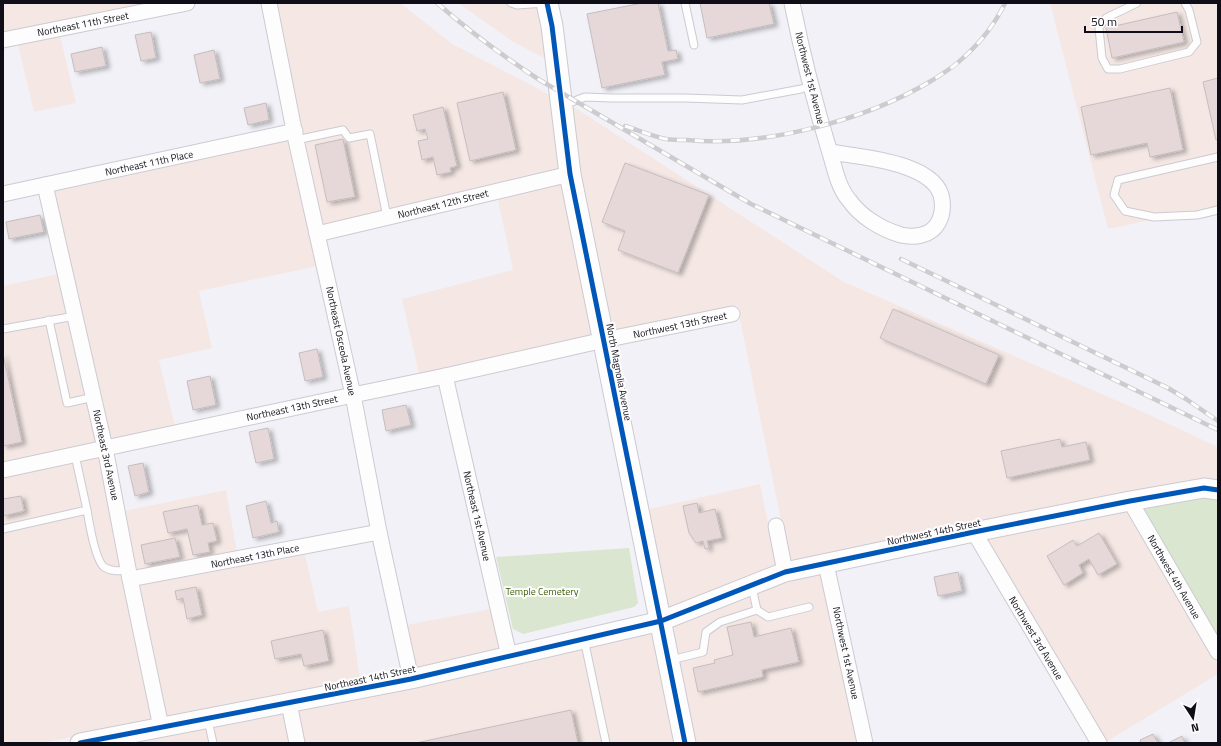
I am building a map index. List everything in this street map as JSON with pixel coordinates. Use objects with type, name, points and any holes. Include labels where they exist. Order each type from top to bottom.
[{"type":"main road","name":"North Magnolia Avenue","points":[[547,3],[552,26],[570,174],[685,743]]},
{"type":"street","name":"Northeast 11th Street","points":[[3,40],[187,3]]},
{"type":"street","name":"Northeast Osceola Avenue","points":[[269,3],[411,679]]},
{"type":"street","name":"Northwest 1st Avenue","points":[[792,3],[821,125],[841,188],[847,199],[860,213],[871,221],[896,234],[912,236],[926,234],[931,232],[938,223],[942,211],[942,197],[937,185],[927,176],[910,168],[891,162],[830,152]]},
{"type":"street","name":"Northeast 11th Place","points":[[3,194],[296,136]]},
{"type":"street","name":"Northeast 12th Street","points":[[317,234],[570,174]]},
{"type":"street","name":"Northeast 3rd Avenue","points":[[45,185],[105,448],[129,575],[161,727]]},
{"type":"street","name":"Northwest 13th Street","points":[[604,340],[732,314]]},
{"type":"street","name":"Northeast 13th Street","points":[[3,470],[445,376],[604,340]]},
{"type":"street","name":"Northeast 1st Avenue","points":[[445,376],[509,656]]},
{"type":"street","name":"Northwest 14th Street","points":[[661,621],[785,572],[1130,501],[1204,488],[1218,490]]},
{"type":"street","name":"Northwest 4th Avenue","points":[[1130,501],[1218,652]]},
{"type":"street","points":[[776,526],[785,572]]},
{"type":"street","name":"Northeast 13th Place","points":[[129,575],[379,532]]},
{"type":"street","name":"Northwest 3rd Avenue","points":[[974,532],[1099,743]]},
{"type":"street","name":"Northwest 1st Avenue","points":[[826,564],[865,743]]},
{"type":"street","name":"Northeast 14th Street","points":[[80,743],[411,679],[661,621]]},
{"type":"street","points":[[289,703],[297,743]]},
{"type":"lane","points":[[511,3],[517,6],[547,3]]},
{"type":"lane","points":[[685,3],[694,46]]},
{"type":"lane","points":[[1138,3],[1106,18],[1099,28],[1102,58],[1108,69],[1120,69],[1189,52],[1197,42],[1189,10],[1185,3]]},
{"type":"lane","points":[[562,106],[585,97],[742,100],[801,90],[811,86]]},
{"type":"lane","points":[[296,136],[343,130],[349,138],[370,134],[388,217]]},
{"type":"lane","points":[[1218,157],[1118,180],[1114,195],[1125,211],[1154,217],[1197,215],[1218,210]]},
{"type":"lane","points":[[3,329],[75,316]]},
{"type":"lane","points":[[49,320],[67,403],[94,397]]},
{"type":"lane","points":[[75,455],[97,556],[103,566],[129,575]]},
{"type":"lane","points":[[3,528],[87,510]]},
{"type":"lane","points":[[751,586],[757,610],[768,617],[809,607]]},
{"type":"lane","points":[[668,660],[703,652],[706,632],[720,622],[757,610]]},
{"type":"lane","points":[[584,639],[606,743]]},
{"type":"lane","points":[[207,718],[212,743]]},
{"type":"shaded area","points":[[3,3],[149,3],[3,32]]},
{"type":"shaded area","points":[[275,3],[400,3],[454,45],[554,97],[562,168],[322,225]]},
{"type":"shaded area","points":[[458,3],[540,3],[550,61],[513,42]]},
{"type":"shaded area","points":[[1050,3],[1218,3],[1218,206],[1108,229]]},
{"type":"shaded area","points":[[60,36],[76,103],[34,112],[18,45]]},
{"type":"shaded area","points":[[568,105],[577,109],[844,282],[1141,411],[1218,447],[1218,482],[1133,493],[1131,491],[1127,494],[977,524],[975,522],[971,525],[790,564],[737,305],[609,332]]},
{"type":"shaded area","points":[[290,140],[318,266],[199,291],[212,348],[159,360],[175,426],[110,439],[53,192]]},
{"type":"shaded area","points":[[565,183],[596,334],[419,374],[402,299],[513,270],[498,200],[435,214]]},
{"type":"shaded area","points":[[58,274],[97,442],[3,462],[3,286]]},
{"type":"shaded area","points":[[100,457],[153,721],[42,743],[3,743],[3,478]]},
{"type":"shaded area","points":[[760,484],[777,567],[665,611],[645,510]]},
{"type":"shaded area","points":[[226,490],[237,552],[135,571],[124,511]]},
{"type":"shaded area","points":[[1127,509],[1218,665],[1218,674],[1106,742],[985,538]]},
{"type":"shaded area","points":[[305,554],[318,612],[349,606],[360,678],[402,670],[403,672],[166,718],[138,586]]},
{"type":"shaded area","points":[[821,572],[858,743],[692,743],[669,626],[787,580]]},
{"type":"shaded area","points":[[491,609],[501,650],[415,670],[406,625]]},
{"type":"shaded area","points":[[656,630],[678,743],[304,743],[297,709]]},
{"type":"shaded area","points":[[284,712],[290,743],[118,743]]},
{"type":"green space","points":[[1204,495],[1218,497],[1218,639],[1141,507]]},
{"type":"green space","name":"Temple Cemetery","points":[[629,548],[638,603],[634,607],[523,634],[513,629],[496,557]]},
{"type":"building","points":[[642,3],[658,3],[668,51],[676,50],[678,59],[662,62],[665,75],[602,88],[587,14]]},
{"type":"building","points":[[700,3],[769,3],[774,24],[707,38]]},
{"type":"building","points":[[1177,12],[1184,42],[1112,58],[1106,28]]},
{"type":"building","points":[[151,32],[156,58],[141,61],[135,35]]},
{"type":"building","points":[[102,47],[106,66],[75,72],[71,54]]},
{"type":"building","points":[[214,50],[220,79],[200,83],[194,55]]},
{"type":"building","points":[[1218,78],[1218,139],[1216,140],[1203,82]]},
{"type":"building","points":[[1170,88],[1183,150],[1150,157],[1147,143],[1091,155],[1081,107]]},
{"type":"building","points":[[503,92],[516,150],[470,161],[457,103]]},
{"type":"building","points":[[266,103],[269,120],[248,125],[244,108]]},
{"type":"building","points":[[443,107],[457,166],[450,168],[451,172],[437,175],[433,157],[422,160],[418,141],[428,139],[425,129],[417,131],[413,115]]},
{"type":"building","points":[[343,139],[355,197],[327,202],[315,145]]},
{"type":"building","points":[[625,163],[709,195],[678,273],[618,250],[625,231],[602,222]]},
{"type":"building","points":[[40,215],[44,232],[9,239],[6,222]]},
{"type":"building","points":[[893,309],[999,355],[986,384],[880,338]]},
{"type":"building","points":[[317,349],[323,377],[305,381],[299,353]]},
{"type":"building","points":[[3,354],[22,442],[3,446]]},
{"type":"building","points":[[210,376],[216,405],[193,410],[187,381]]},
{"type":"building","points":[[406,405],[411,425],[386,431],[382,410]]},
{"type":"building","points":[[268,428],[274,459],[256,463],[249,432]]},
{"type":"building","points":[[1060,439],[1062,447],[1086,442],[1090,460],[1007,478],[1001,451]]},
{"type":"building","points":[[143,463],[149,492],[135,496],[128,466]]},
{"type":"building","points":[[21,496],[24,511],[3,516],[3,499]]},
{"type":"building","points":[[266,501],[271,523],[277,521],[279,532],[253,538],[246,506]]},
{"type":"building","points":[[697,503],[699,513],[715,509],[722,538],[707,541],[709,548],[705,549],[703,541],[696,543],[689,533],[683,506]]},
{"type":"building","points":[[198,505],[202,525],[213,523],[217,541],[208,543],[210,552],[193,555],[187,529],[168,533],[163,512]]},
{"type":"building","points":[[1099,533],[1117,564],[1098,575],[1089,559],[1079,565],[1083,573],[1064,585],[1047,556],[1073,540],[1077,546]]},
{"type":"building","points":[[175,538],[180,557],[145,564],[141,545]]},
{"type":"building","points":[[958,572],[962,591],[938,596],[934,577]]},
{"type":"building","points":[[196,587],[202,615],[187,619],[183,598],[177,600],[175,591]]},
{"type":"building","points":[[751,622],[754,637],[791,628],[799,662],[762,670],[763,677],[698,692],[693,668],[715,663],[714,660],[733,655],[727,627]]},
{"type":"building","points":[[323,630],[329,661],[304,666],[301,654],[275,659],[271,641]]},
{"type":"building","points":[[571,710],[578,743],[416,743]]},
{"type":"building","points":[[1153,734],[1158,743],[1141,743],[1140,740]]},
{"type":"building","points":[[1182,736],[1185,743],[1168,743]]},
{"type":"railway","points":[[437,3],[486,43],[538,79],[751,204],[1218,430]]},
{"type":"railway","points":[[625,126],[666,139],[717,141],[780,135],[845,119],[904,95],[931,81],[952,67],[970,52],[982,39],[997,18],[1005,3]]},
{"type":"railway","points":[[901,259],[1168,388],[1218,421]]},
{"type":"cycle path","points":[[547,3],[552,26],[570,174],[685,743]]},
{"type":"cycle path","points":[[80,743],[411,679],[661,621],[785,572],[1130,501],[1204,488],[1218,490]]}]
